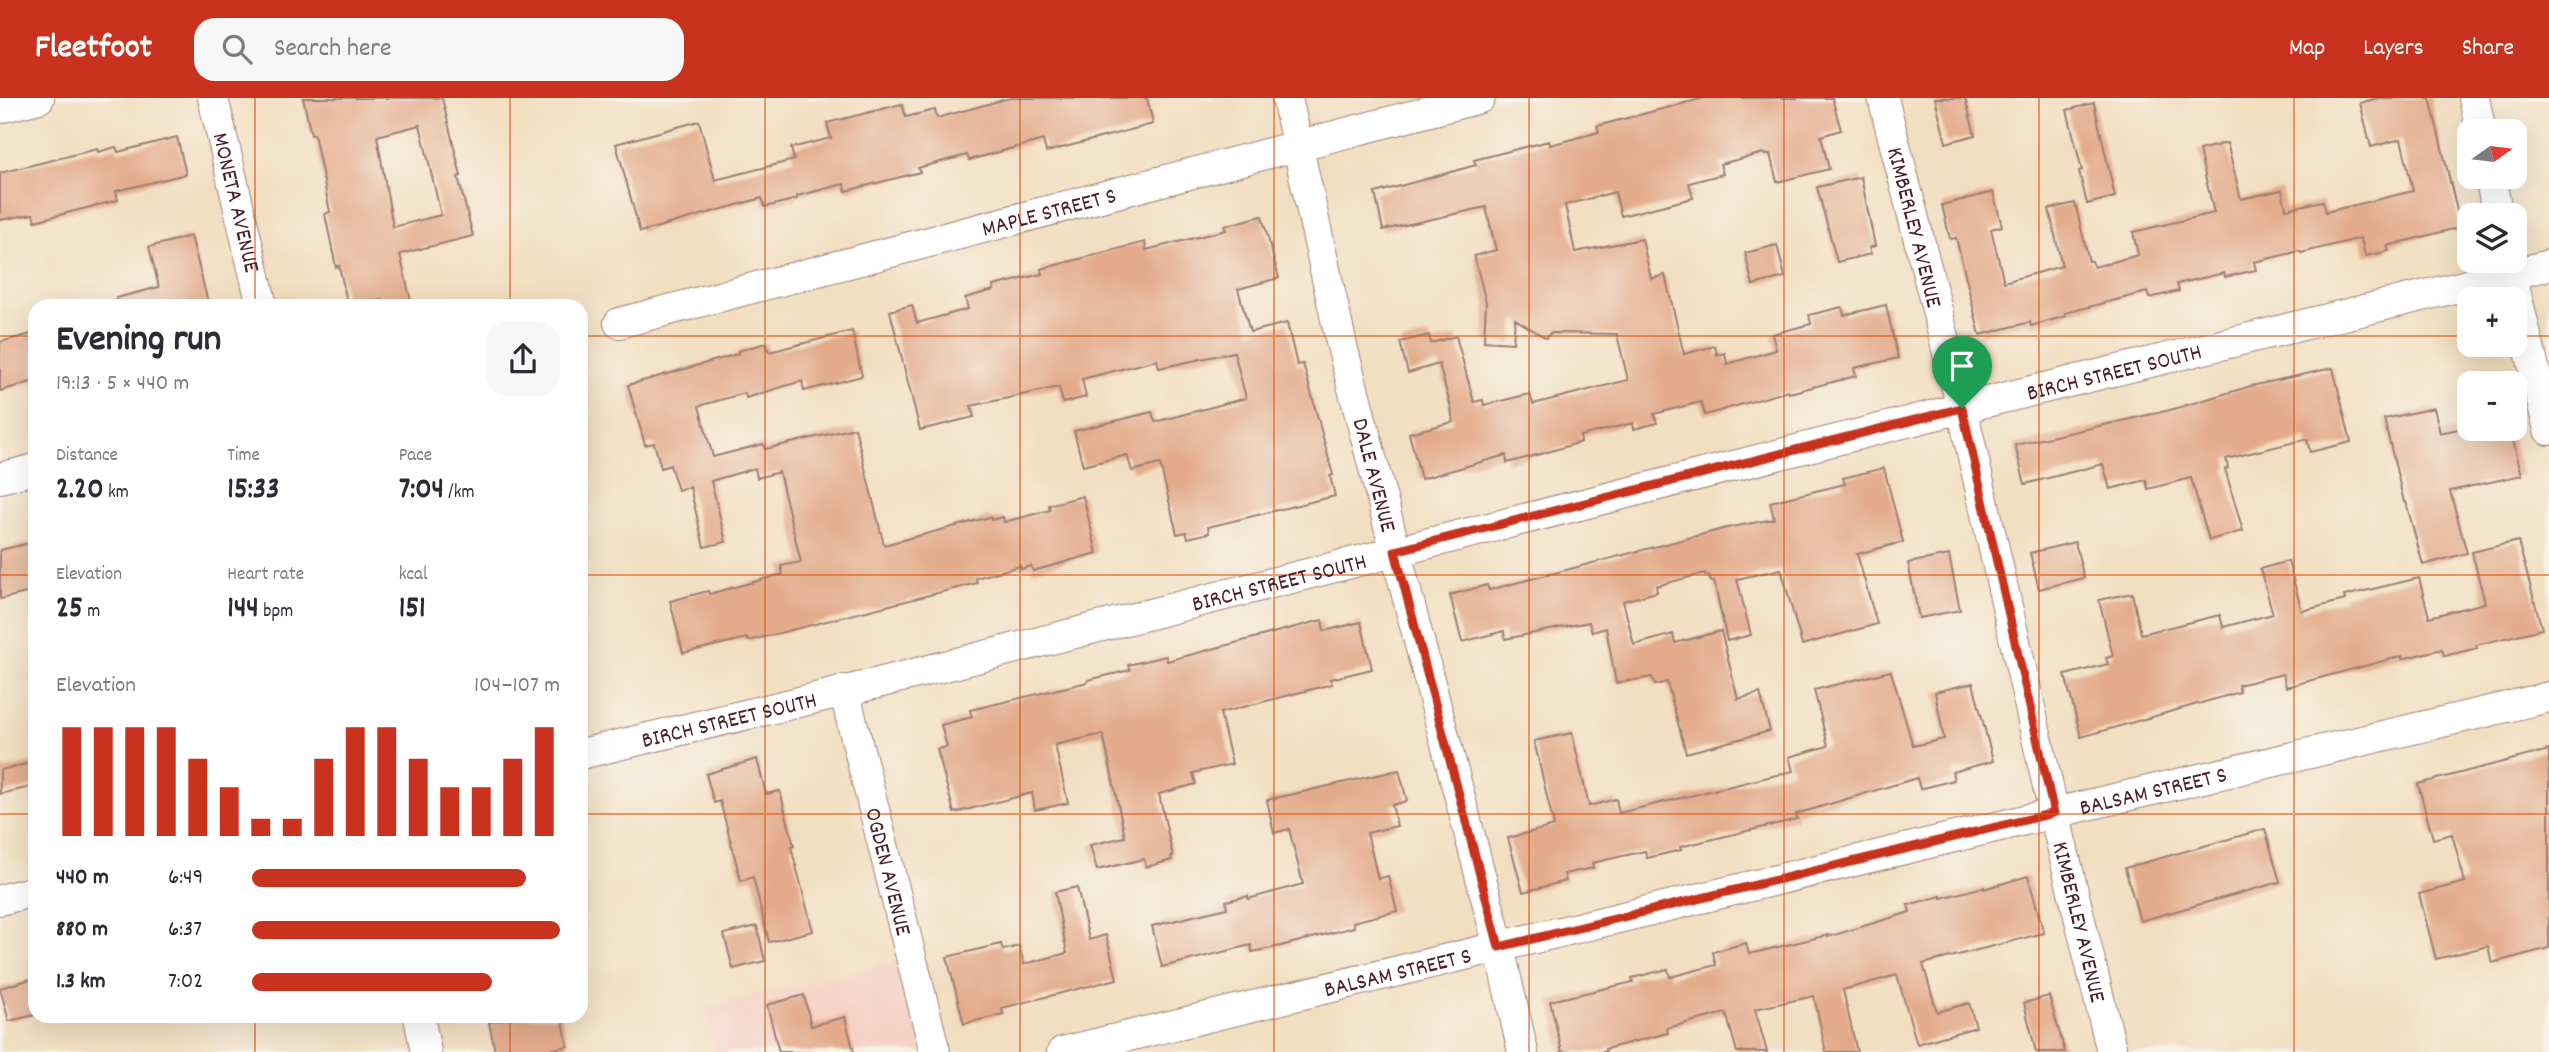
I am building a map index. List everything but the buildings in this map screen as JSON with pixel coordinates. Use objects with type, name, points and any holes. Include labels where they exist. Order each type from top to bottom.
[{"type":"street","points":[[0,108],[39,98]]},
{"type":"street","name":"MONETA AVENUE","points":[[213,98],[260,299]]},
{"type":"street","name":"DALE AVENUE","points":[[1287,98],[1342,346],[1499,947],[1523,1052]]},
{"type":"street","name":"MAPLE STREET S","points":[[620,323],[1480,98]]},
{"type":"street","name":"KIMBERLEY AVENUE","points":[[1883,98],[1962,408],[2054,813],[2112,1052]]},
{"type":"street","points":[[2474,98],[2478,119]]},
{"type":"street","name":"BIRCH STREET SOUTH","points":[[2527,266],[2549,265]]},
{"type":"street","name":"BIRCH STREET SOUTH","points":[[588,752],[1962,408],[2487,273]]},
{"type":"street","points":[[2511,273],[2549,430]]},
{"type":"street","points":[[0,478],[28,471]]},
{"type":"street","name":"OGDEN AVENUE","points":[[844,690],[935,1052]]},
{"type":"street","name":"BALSAM STREET S","points":[[1062,1052],[2054,813],[2549,697]]},
{"type":"street","points":[[0,900],[28,893]]},
{"type":"street","points":[[420,1023],[426,1052]]},
{"type":"shaded area","points":[[901,960],[922,1052],[715,1052],[706,1007]]},
{"type":"route","points":[[1962,408],[2054,813],[1499,947],[1395,551],[1962,408]]}]
